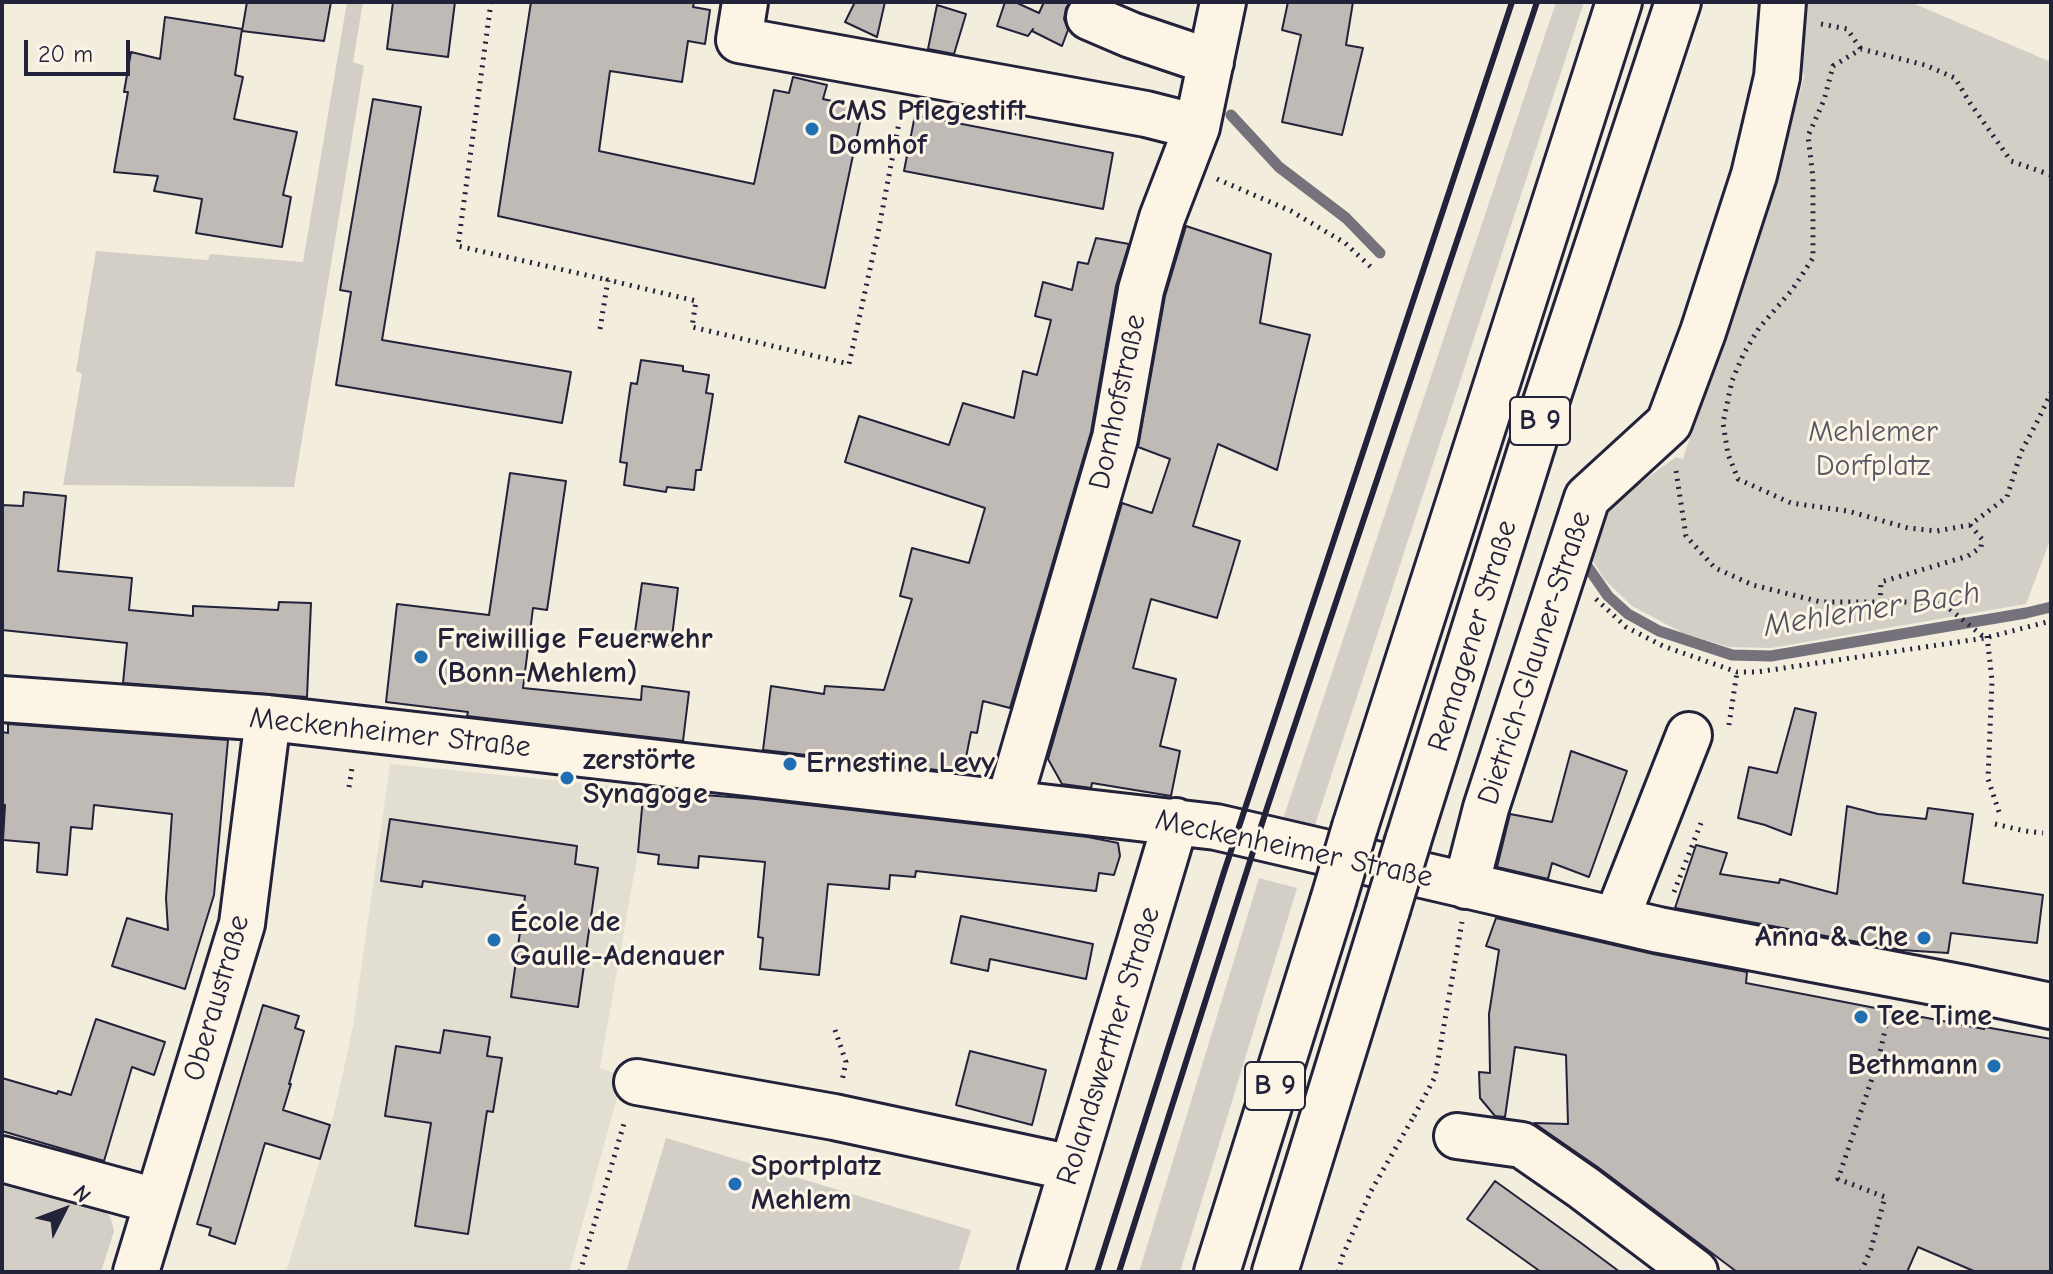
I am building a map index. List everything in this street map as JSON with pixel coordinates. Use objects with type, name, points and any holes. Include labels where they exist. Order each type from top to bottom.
[{"type":"street","points":[[745,2],[739,40],[1146,114],[1190,146]]},
{"type":"street","name":"Domhofstraße","points":[[1009,802],[1115,438],[1141,290],[1162,218],[1190,146],[1223,2]]},
{"type":"street","name":"Remagener Straße","points":[[1217,1272],[1355,827],[1619,2]]},
{"type":"street","name":"Remagener Straße","points":[[1275,1272],[1543,411],[1678,2]]},
{"type":"street","name":"Dietrich-Glauner-Straße","points":[[1466,886],[1486,808],[1587,498],[1669,423],[1721,280],[1754,175],[1777,77],[1782,9]]},
{"type":"street","points":[[1089,17],[1211,62]]},
{"type":"street","name":"Meckenheimer Straße","points":[[2,699],[268,718],[1176,821],[1216,827],[1659,930],[1898,976],[2048,994]]},
{"type":"street","name":"Oberaustraße","points":[[136,1272],[242,924],[268,718]]},
{"type":"street","points":[[1616,920],[1689,735]]},
{"type":"street","name":"Rolandswerther Straße","points":[[1041,1272],[1176,821]]},
{"type":"street","points":[[637,1082],[834,1117],[1072,1168]]},
{"type":"street","points":[[1457,1136],[1522,1145],[1695,1272]]},
{"type":"street","points":[[2,1159],[156,1201]]},
{"type":"path","points":[[491,2],[458,246],[696,301],[692,327],[849,364],[909,70]]},
{"type":"path","points":[[1782,9],[1847,29],[1861,49]]},
{"type":"path","points":[[2051,175],[2011,161],[1955,78],[1925,65],[1861,49],[1833,66],[1824,100],[1808,136],[1813,178],[1813,258],[1792,290],[1759,328],[1743,355],[1732,381],[1723,423],[1728,454],[1738,479],[1791,503],[1848,511],[1908,528],[1937,531],[1970,525],[2007,497],[2021,452],[2051,393]]},
{"type":"path","points":[[1190,146],[1345,243],[1374,270]]},
{"type":"path","points":[[600,329],[608,280]]},
{"type":"path","points":[[1669,423],[1686,536],[1715,568],[1753,585],[1821,602],[1941,602],[1986,637],[1992,680],[1988,779],[2000,815]]},
{"type":"path","points":[[1880,603],[1881,582],[1968,556],[1981,547],[1982,539],[1970,525]]},
{"type":"path","points":[[1595,597],[1626,627],[1663,646],[1737,672],[1757,672],[1986,637],[2051,621]]},
{"type":"path","points":[[1995,824],[2043,833]]},
{"type":"path","points":[[1338,1272],[1371,1191],[1435,1077],[1466,886]]},
{"type":"path","points":[[1861,1272],[1871,1249],[1885,1197],[1838,1179],[1878,1061],[1898,976]]},
{"type":"path","points":[[834,1117],[846,1062],[835,1030]]},
{"type":"path","points":[[580,1272],[637,1082]]},
{"type":"path","points":[[1414,1116],[1457,1136]]},
{"type":"shaded area","name":"École de Gaulle-Adenauer","points":[[390,764],[644,789],[638,852],[600,1068],[623,1076],[569,1272],[286,1272],[334,1113],[353,1027]]},
{"type":"green space","points":[[347,2],[363,2],[353,62],[364,66],[294,487],[63,485],[82,374],[76,371],[96,251],[208,260],[210,254],[303,262]]},
{"type":"green space","points":[[1556,2],[1584,2],[1315,825],[1283,819]]},
{"type":"green space","name":"Mehlemer Dorfplatz","points":[[1791,2],[1910,2],[2051,62],[2051,538],[2026,604],[1771,648],[1729,647],[1683,633],[1632,606],[1604,579],[1587,551],[1599,513],[1676,457],[1683,459],[1804,76]]},
{"type":"green space","points":[[1259,878],[1297,888],[1180,1272],[1139,1272]]},
{"type":"green space","name":"Sportplatz Mehlem","points":[[666,1138],[971,1230],[958,1272],[626,1272]]},
{"type":"green space","points":[[2,1180],[105,1209],[114,1231],[101,1272],[2,1272]]},
{"type":"building","points":[[247,2],[331,2],[324,41],[242,31]]},
{"type":"building","points":[[393,2],[455,2],[448,57],[387,49]]},
{"type":"building","name":"CMS Pflegestift Domhof","points":[[531,2],[694,2],[693,7],[710,10],[705,44],[688,41],[682,82],[610,71],[599,151],[754,184],[774,90],[789,93],[793,77],[827,85],[823,99],[863,108],[825,288],[498,216]]},
{"type":"building","points":[[855,2],[885,2],[877,37],[845,22]]},
{"type":"building","points":[[1005,2],[1015,2],[1039,13],[1044,2],[1070,2],[1064,19],[1068,30],[1062,46],[1033,29],[1028,36],[997,26]]},
{"type":"building","points":[[1288,2],[1353,2],[1346,45],[1363,48],[1342,135],[1282,122],[1301,35],[1282,30]]},
{"type":"building","points":[[937,5],[966,14],[954,54],[928,49]]},
{"type":"building","points":[[165,17],[242,29],[235,75],[243,77],[234,119],[297,132],[283,195],[291,197],[282,247],[196,233],[202,199],[154,191],[158,176],[114,172],[128,92],[124,92],[131,52],[160,59]]},
{"type":"building","points":[[373,99],[421,107],[382,340],[571,372],[562,423],[336,385],[351,292],[340,290]]},
{"type":"building","points":[[915,115],[1113,153],[1103,209],[904,171]]},
{"type":"building","points":[[1186,226],[1271,254],[1260,323],[1310,335],[1277,470],[1218,444],[1193,526],[1240,541],[1217,618],[1151,599],[1133,668],[1176,679],[1160,746],[1180,751],[1171,796],[1092,783],[1091,788],[1062,784],[1048,759],[1122,503],[1152,513],[1170,459],[1138,447],[1165,296]]},
{"type":"building","points":[[1096,238],[1129,244],[1116,286],[1091,432],[1010,708],[983,701],[977,733],[971,732],[963,773],[763,750],[771,686],[824,694],[825,686],[884,690],[912,599],[900,596],[912,548],[969,563],[985,508],[845,462],[859,416],[949,445],[963,403],[1014,418],[1023,371],[1037,375],[1051,320],[1035,316],[1043,282],[1072,290],[1078,262],[1088,264]]},
{"type":"building","points":[[641,360],[683,366],[683,371],[709,375],[706,393],[713,394],[701,470],[696,470],[694,490],[667,487],[666,492],[624,485],[627,463],[620,462],[627,410],[631,383],[637,384]]},
{"type":"building","points":[[510,473],[566,481],[547,610],[533,608],[523,688],[641,700],[642,686],[689,692],[683,741],[467,716],[468,712],[386,702],[397,604],[489,615]]},
{"type":"building","points":[[24,492],[66,496],[58,571],[132,578],[129,610],[193,616],[193,606],[278,610],[279,602],[311,603],[307,697],[123,683],[127,643],[2,630],[2,505],[23,506]]},
{"type":"building","points":[[642,583],[678,588],[671,645],[634,639]]},
{"type":"building","points":[[1795,708],[1816,713],[1791,835],[1738,818],[1749,767],[1777,773]]},
{"type":"building","points":[[8,724],[228,740],[214,895],[185,989],[112,966],[127,918],[168,930],[166,898],[172,814],[94,805],[92,829],[71,827],[67,875],[37,872],[39,843],[3,840],[2,732],[8,733]]},
{"type":"building","points":[[1571,751],[1627,771],[1589,877],[1552,863],[1548,879],[1497,867],[1510,814],[1552,822]]},
{"type":"building","points":[[644,786],[678,790],[678,793],[1088,837],[1118,843],[1120,856],[1114,875],[1099,873],[1096,891],[916,871],[915,877],[890,875],[889,889],[828,884],[819,975],[760,969],[763,938],[758,937],[765,862],[699,856],[698,868],[658,864],[659,855],[638,852]]},
{"type":"building","points":[[1847,806],[1878,814],[1926,819],[1928,808],[1973,814],[1963,883],[2043,895],[2037,943],[1951,933],[1948,953],[1901,950],[1675,908],[1696,845],[1727,853],[1720,874],[1779,883],[1780,879],[1837,894]]},
{"type":"building","points":[[390,819],[577,846],[575,864],[598,868],[578,1007],[511,997],[525,896],[423,881],[422,887],[381,881]]},
{"type":"building","points":[[961,916],[1093,944],[1086,979],[990,959],[988,971],[951,963]]},
{"type":"building","points":[[1496,918],[1747,972],[1746,983],[2051,1039],[2051,1272],[1976,1272],[1918,1247],[1907,1272],[1737,1272],[1534,1123],[1568,1124],[1566,1055],[1515,1047],[1505,1117],[1495,1116],[1480,1098],[1479,1072],[1490,1073],[1489,1014],[1499,950],[1486,946]]},
{"type":"building","points":[[263,1005],[299,1016],[295,1028],[304,1031],[283,1110],[330,1125],[320,1159],[265,1143],[235,1244],[209,1235],[211,1228],[197,1224]]},
{"type":"building","points":[[96,1019],[165,1042],[154,1075],[132,1067],[104,1161],[2,1131],[2,1078],[71,1095]]},
{"type":"building","points":[[444,1030],[490,1037],[487,1056],[502,1058],[493,1112],[487,1111],[468,1234],[415,1226],[431,1123],[385,1116],[396,1046],[440,1053]]},
{"type":"building","points":[[970,1051],[1046,1070],[1032,1125],[956,1105]]},
{"type":"building","points":[[1495,1181],[1620,1272],[1541,1272],[1467,1219]]},
{"type":"waterway","name":"Mehlemer Bach","points":[[1231,115],[1279,167],[1346,218],[1380,253]]},
{"type":"waterway","name":"Mehlemer Bach","points":[[1587,566],[1608,596],[1628,614],[1659,631],[1732,655],[1771,656],[2051,607]]},
{"type":"railway","points":[[1097,1272],[1224,872],[1512,2]]},
{"type":"railway","points":[[1119,1272],[1266,811],[1537,2]]},
{"type":"place","name":"CMS Pflegestift Domhof","points":[[812,129]]},
{"type":"place","name":"Freiwillige Feuerwehr (Bonn-Mehlem)","points":[[421,657]]},
{"type":"place","name":"Ernestine Levy","points":[[790,764]]},
{"type":"place","name":"zerstörte Synagoge","points":[[567,778]]},
{"type":"place","name":"Anna & Che","points":[[1924,938]]},
{"type":"place","name":"École de Gaulle-Adenauer","points":[[494,940]]},
{"type":"place","name":"Tee Time","points":[[1861,1017]]},
{"type":"place","name":"Bethmann","points":[[1994,1066]]},
{"type":"place","name":"Sportplatz Mehlem","points":[[735,1184]]}]
